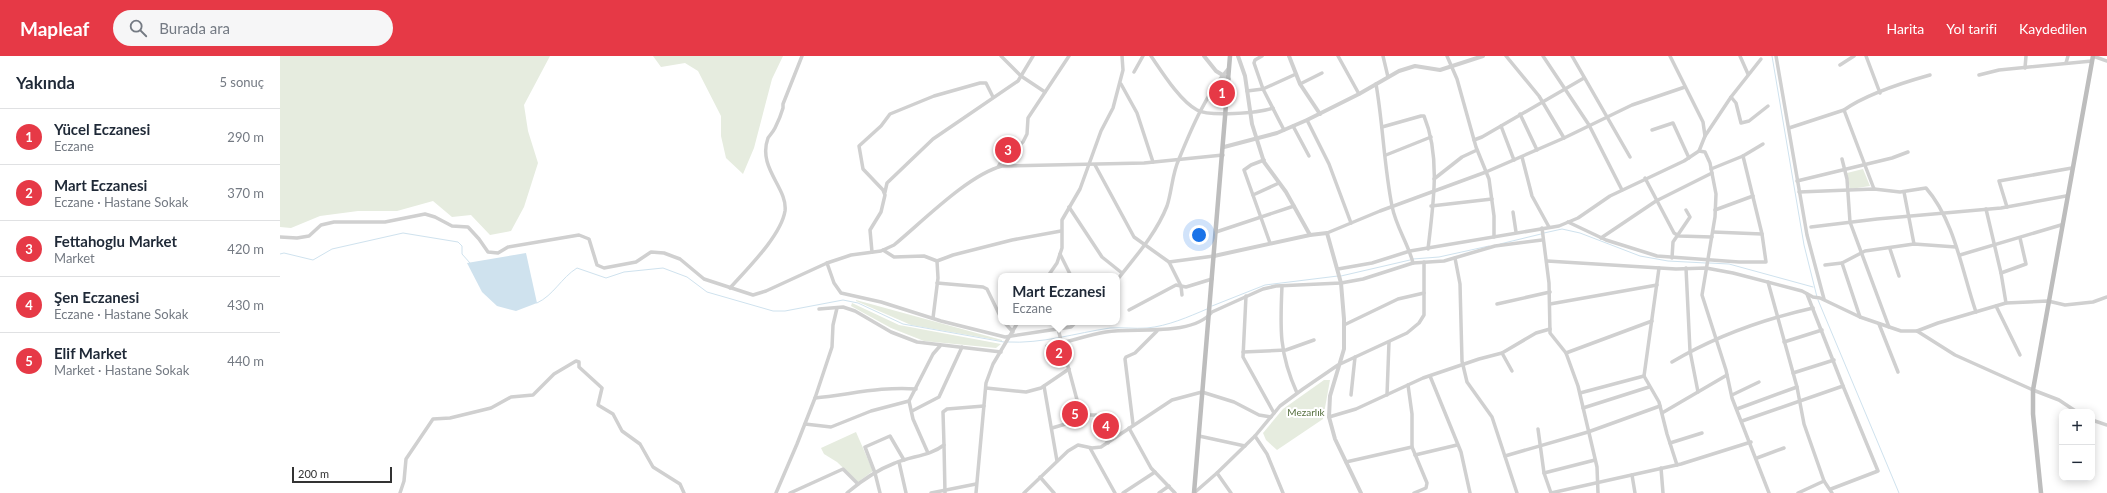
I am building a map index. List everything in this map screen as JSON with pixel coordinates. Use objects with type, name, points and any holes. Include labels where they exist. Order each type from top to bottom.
[{"type":"main road","points":[[1194,493],[1209,301],[1224,147],[1230,56]]},
{"type":"main road","points":[[2041,493],[2033,414],[2033,390],[2066,196],[2093,58]]},
{"type":"street","points":[[730,288],[762,253],[785,211],[783,197],[770,174],[767,149],[768,138],[783,108],[783,104],[802,56]]},
{"type":"street","points":[[1001,56],[1021,76],[1045,92]]},
{"type":"street","points":[[872,252],[870,230],[881,212],[887,183],[933,139],[1018,81],[1033,56]]},
{"type":"street","points":[[998,167],[1002,160],[1023,142],[1027,134],[1028,118],[1069,56]]},
{"type":"street","points":[[1050,273],[1057,263],[1062,248],[1062,220],[1080,189],[1101,132],[1113,108],[1121,84],[1124,70],[1122,56]]},
{"type":"street","points":[[1134,72],[1143,56]]},
{"type":"street","points":[[1151,56],[1187,103],[1200,112],[1250,112],[1273,108]]},
{"type":"street","points":[[1204,56],[1216,71],[1229,79]]},
{"type":"street","points":[[1238,56],[1247,91],[1256,138],[1264,160],[1294,206],[1310,235]]},
{"type":"street","points":[[1262,56],[1255,60],[1254,63],[1263,89],[1284,130]]},
{"type":"street","points":[[1289,56],[1300,84],[1320,114]]},
{"type":"street","points":[[1338,56],[1359,94]]},
{"type":"street","points":[[1383,56],[1388,77]]},
{"type":"street","points":[[1447,56],[1457,79],[1477,150],[1486,172],[1492,199],[1494,237]]},
{"type":"street","points":[[1224,147],[1284,130],[1308,120],[1359,94],[1399,71],[1415,66],[1440,70],[1475,57],[1483,56]]},
{"type":"street","points":[[1506,56],[1542,102],[1564,138]]},
{"type":"street","points":[[1543,56],[1589,125],[1622,190]]},
{"type":"street","points":[[1572,56],[1605,117],[1630,157]]},
{"type":"street","points":[[1670,56],[1703,122],[1705,136]]},
{"type":"street","points":[[1740,56],[1748,74]]},
{"type":"street","points":[[1776,56],[1807,235],[1822,298]]},
{"type":"street","points":[[1840,65],[1854,56]]},
{"type":"street","points":[[1866,56],[1880,93]]},
{"type":"street","points":[[2025,68],[2026,56]]},
{"type":"street","points":[[2066,63],[2068,56]]},
{"type":"street","points":[[1979,75],[1999,70],[2066,63],[2093,58],[2107,61]]},
{"type":"street","points":[[1338,270],[1411,252],[1516,232],[1542,229],[1578,218],[1622,190],[1689,158],[1699,151],[1705,136],[1748,74],[1761,59]]},
{"type":"street","points":[[1120,276],[1144,246],[1157,226],[1167,206],[1178,159],[1206,99],[1230,66]]},
{"type":"street","points":[[1300,84],[1322,73]]},
{"type":"street","points":[[1247,91],[1263,89],[1296,74]]},
{"type":"street","points":[[1789,128],[1844,110],[1851,105],[1880,93],[1930,75]]},
{"type":"street","points":[[1474,140],[1482,137],[1584,78]]},
{"type":"street","points":[[884,192],[863,169],[858,150],[859,146],[881,126],[890,114],[934,96],[980,83],[986,84],[993,97]]},
{"type":"street","points":[[1121,84],[1137,113],[1153,162]]},
{"type":"street","points":[[1376,84],[1392,206],[1401,236],[1411,252],[1413,262]]},
{"type":"street","points":[[1169,262],[1214,256],[1270,243],[1327,233],[1392,206],[1486,172],[1564,138],[1632,105],[1685,87]]},
{"type":"street","points":[[1732,97],[1736,103],[1741,123],[1748,121],[1768,106]]},
{"type":"street","points":[[1844,110],[1874,189]]},
{"type":"street","points":[[1520,114],[1537,150]]},
{"type":"street","points":[[1382,127],[1424,116],[1431,137],[1434,179],[1428,249]]},
{"type":"street","points":[[1308,120],[1329,164],[1351,222]]},
{"type":"street","points":[[1652,130],[1673,123],[1689,158]]},
{"type":"street","points":[[1293,126],[1309,156]]},
{"type":"street","points":[[1501,126],[1514,160]]},
{"type":"street","points":[[1386,155],[1431,137]]},
{"type":"street","points":[[1601,238],[1656,201],[1763,144]]},
{"type":"street","points":[[1434,179],[1462,157],[1477,150]]},
{"type":"street","points":[[1699,151],[1705,152],[1716,194],[1713,232],[1706,263],[1702,295],[1732,395],[1769,493]]},
{"type":"street","points":[[1797,181],[1819,174],[1866,165],[1908,152]]},
{"type":"street","points":[[280,237],[297,238],[309,236],[321,225],[334,222],[385,222],[425,214],[435,217],[452,226],[468,227],[479,238],[488,252],[498,253],[508,247],[579,235],[589,239],[597,265],[604,268],[636,262],[651,252],[664,253],[680,259],[704,279],[753,294],[766,291],[827,263],[851,256],[883,250],[894,245],[966,184],[989,169],[998,167],[1153,162],[1223,155]]},
{"type":"street","points":[[1547,261],[1659,268],[1686,268],[1706,263],[1766,262],[1762,234],[1743,156]]},
{"type":"street","points":[[1522,157],[1532,196],[1549,227]]},
{"type":"street","points":[[1842,159],[1848,190],[1850,222],[1889,328]]},
{"type":"street","points":[[1264,160],[1244,168],[1270,243]]},
{"type":"street","points":[[1095,165],[1134,237],[1144,246],[1169,262],[1181,286],[1182,295]]},
{"type":"street","points":[[2007,207],[1999,181],[2072,168]]},
{"type":"street","points":[[1646,178],[1656,201],[1674,233],[1677,235],[1712,237]]},
{"type":"street","points":[[1253,195],[1279,183]]},
{"type":"street","points":[[1799,192],[1874,189],[1904,192],[1926,188],[1937,200],[1960,255],[1976,312]]},
{"type":"street","points":[[1904,192],[1910,216],[1914,244]]},
{"type":"street","points":[[1715,210],[1753,196]]},
{"type":"street","points":[[1810,227],[2007,207],[2066,196]]},
{"type":"street","points":[[1432,206],[1492,199]]},
{"type":"street","points":[[1216,232],[1294,206]]},
{"type":"street","points":[[1070,207],[1102,257],[1122,274]]},
{"type":"street","points":[[1986,209],[1994,246],[2002,273],[2006,303]]},
{"type":"street","points":[[1672,258],[1673,242],[1690,217],[1686,210]]},
{"type":"street","points":[[1513,212],[1516,232]]},
{"type":"street","points":[[1568,222],[1601,238],[1657,256],[1706,263],[1813,297],[1822,298],[1860,317],[1901,331],[1917,331],[2006,303],[2048,301],[2065,305],[2092,302],[2107,297]]},
{"type":"street","points":[[1960,255],[2061,225]]},
{"type":"street","points":[[1542,229],[1542,239],[1547,261],[1550,292],[1550,329],[1554,340],[1566,353],[1580,393],[1595,460],[1598,493]]},
{"type":"street","points":[[883,250],[894,257],[924,256],[937,261],[953,255],[1012,240],[1061,230]]},
{"type":"street","points":[[1713,232],[1762,234]]},
{"type":"street","points":[[1327,233],[1341,282],[1344,325],[1344,349],[1330,396],[1329,417],[1334,439],[1361,493]]},
{"type":"street","points":[[2002,273],[2026,264],[2020,238]]},
{"type":"street","points":[[1047,346],[1106,332],[1171,330],[1208,316],[1212,312],[1263,289],[1363,279],[1413,262],[1455,258],[1495,246],[1542,239]]},
{"type":"street","points":[[1825,265],[1842,263],[1862,252],[1890,249],[1914,244],[1956,247]]},
{"type":"street","points":[[1890,249],[1899,276]]},
{"type":"street","points":[[1060,254],[1070,273]]},
{"type":"street","points":[[1455,258],[1460,284],[1462,364],[1467,382],[1492,417],[1517,493]]},
{"type":"street","points":[[933,318],[937,283],[937,261]]},
{"type":"street","points":[[1194,493],[1218,473],[1255,436],[1280,406],[1297,393],[1338,365],[1407,333],[1420,324],[1424,315],[1424,262]]},
{"type":"street","points":[[827,263],[834,283],[841,293],[881,302],[1004,337],[1009,338],[1072,325]]},
{"type":"street","points":[[1842,263],[1860,317]]},
{"type":"street","points":[[1659,268],[1644,376],[1660,406],[1677,465]]},
{"type":"street","points":[[1686,268],[1690,351],[1698,392]]},
{"type":"street","points":[[1129,310],[1176,285],[1186,287],[1212,279]]},
{"type":"street","points":[[1768,282],[1776,316],[1793,373],[1804,424],[1824,481],[1832,491],[1878,471],[1807,294]]},
{"type":"street","points":[[937,283],[983,287],[987,289],[998,312]]},
{"type":"street","points":[[1550,304],[1657,285]]},
{"type":"street","points":[[1282,286],[1282,350],[1297,393]]},
{"type":"street","points":[[1497,304],[1550,292]]},
{"type":"street","points":[[1344,325],[1398,299],[1424,293]]},
{"type":"street","points":[[1246,296],[1243,352],[1246,365],[1274,413]]},
{"type":"street","points":[[1996,306],[2020,355]]},
{"type":"street","points":[[776,493],[815,398],[832,347],[833,325],[837,308]]},
{"type":"street","points":[[819,309],[837,308],[855,311],[891,332],[917,342],[940,346],[1001,352]]},
{"type":"street","points":[[1672,362],[1690,351],[1716,339],[1776,316],[1813,308]]},
{"type":"street","points":[[1566,353],[1652,321]]},
{"type":"street","points":[[1879,324],[1898,372]]},
{"type":"street","points":[[1007,325],[1013,332]]},
{"type":"street","points":[[976,493],[986,388],[993,364],[1016,325]]},
{"type":"street","points":[[1058,329],[1082,415]]},
{"type":"street","points":[[1329,417],[1356,409],[1408,385],[1462,364],[1502,353],[1536,333],[1550,329]]},
{"type":"street","points":[[1133,424],[1125,359],[1126,357],[1135,353],[1158,330]]},
{"type":"street","points":[[1784,342],[1822,330]]},
{"type":"street","points":[[1917,331],[1955,355],[2059,400],[2072,409]]},
{"type":"street","points":[[1243,352],[1282,350],[1298,347],[1314,340]]},
{"type":"street","points":[[1387,395],[1389,342]]},
{"type":"street","points":[[805,424],[831,427],[870,411],[909,401],[916,390],[933,354],[940,346]]},
{"type":"street","points":[[912,412],[939,397],[962,347]]},
{"type":"street","points":[[1502,353],[1512,371]]},
{"type":"street","points":[[1352,395],[1355,357]]},
{"type":"street","points":[[1793,373],[1834,360]]},
{"type":"street","points":[[400,493],[404,481],[406,459],[433,419],[450,418],[491,408],[510,397],[533,395],[554,374],[576,361],[579,362],[579,367],[602,388],[598,406],[613,414],[622,431],[640,444],[653,467],[680,484],[684,493]]},
{"type":"street","points":[[986,388],[1026,392],[1044,386],[1069,369]]},
{"type":"street","points":[[1662,413],[1727,375]]},
{"type":"street","points":[[1430,376],[1457,445],[1470,493]]},
{"type":"street","points":[[1580,393],[1644,376]]},
{"type":"street","points":[[1732,395],[1759,382]]},
{"type":"street","points":[[1408,385],[1412,414],[1412,447],[1427,484],[1426,488],[1414,493]]},
{"type":"street","points":[[1044,386],[1057,461]]},
{"type":"street","points":[[1742,421],[1843,386]]},
{"type":"street","points":[[1583,408],[1649,387]]},
{"type":"street","points":[[1737,409],[1796,387]]},
{"type":"street","points":[[815,398],[903,388],[916,390]]},
{"type":"street","points":[[1024,493],[1068,451],[1078,445],[1090,448],[1101,447],[1133,424],[1172,400],[1202,392],[1228,400],[1259,415],[1271,417]]},
{"type":"street","points":[[909,401],[913,419],[928,453]]},
{"type":"street","points":[[945,492],[943,412],[947,410],[984,406]]},
{"type":"street","points":[[1505,456],[1588,432],[1660,406]]},
{"type":"street","points":[[1052,428],[1076,421],[1082,415],[1096,416],[1108,443]]},
{"type":"street","points":[[2095,421],[2107,425]]},
{"type":"street","points":[[1129,428],[1147,462],[1175,493]]},
{"type":"street","points":[[1538,429],[1544,473],[1551,493],[1677,465],[1751,442]]},
{"type":"street","points":[[1670,443],[1702,433]]},
{"type":"street","points":[[880,493],[875,473],[865,447],[890,436],[902,461],[906,493]]},
{"type":"street","points":[[1199,436],[1245,446]]},
{"type":"street","points":[[1255,436],[1267,454],[1283,493]]},
{"type":"street","points":[[847,493],[875,473],[902,461],[928,453],[944,445]]},
{"type":"street","points":[[1415,455],[1457,445]]},
{"type":"street","points":[[1346,462],[1412,447]]},
{"type":"street","points":[[1090,448],[1115,493]]},
{"type":"street","points":[[1757,458],[1784,448]]},
{"type":"street","points":[[1544,473],[1595,460]]},
{"type":"street","points":[[1661,468],[1663,493]]},
{"type":"street","points":[[790,493],[843,469],[858,484]]},
{"type":"street","points":[[1123,493],[1155,472]]},
{"type":"street","points":[[1218,473],[1231,493]]},
{"type":"street","points":[[1632,475],[1635,493]]},
{"type":"street","points":[[1040,478],[1054,493]]},
{"type":"street","points":[[1798,493],[1824,481]]},
{"type":"street","points":[[931,493],[945,492],[976,484]]},
{"type":"street","points":[[1159,493],[1169,486]]},
{"type":"green space","points":[[280,56],[550,56],[524,105],[528,131],[538,163],[524,207],[511,231],[490,235],[471,215],[452,217],[433,201],[397,211],[358,211],[320,216],[291,228],[280,227]]},
{"type":"green space","points":[[653,56],[783,56],[772,79],[754,148],[743,174],[726,158],[721,136],[721,116],[698,71],[685,63],[661,67]]},
{"type":"green space","points":[[1863,169],[1870,186],[1850,189],[1847,173]]},
{"type":"green space","points":[[856,300],[1002,340],[1002,341],[911,325]]},
{"type":"green space","points":[[852,303],[899,325],[1001,344],[996,348],[924,341],[891,328],[851,306]]},
{"type":"green space","name":"Mezarlık","points":[[1324,380],[1330,380],[1323,419],[1277,450],[1266,440],[1263,433],[1283,409]]},
{"type":"green space","points":[[856,432],[873,471],[858,482],[837,462],[824,454],[821,448]]},
{"type":"water","points":[[526,253],[537,303],[516,311],[497,306],[482,292],[467,263]]},
{"type":"waterway","points":[[1772,56],[1804,245],[1817,297]]},
{"type":"waterway","points":[[1544,233],[1562,229],[1580,233],[1640,256],[1668,261],[1706,263]]},
{"type":"waterway","points":[[280,254],[284,253],[313,260],[332,249],[403,233],[458,242],[462,246],[462,254],[470,263]]},
{"type":"waterway","points":[[1500,244],[1541,234]]},
{"type":"waterway","points":[[1413,259],[1439,257],[1489,246]]},
{"type":"waterway","points":[[1341,276],[1410,260]]},
{"type":"waterway","points":[[1709,263],[1729,264],[1813,287]]},
{"type":"waterway","points":[[537,303],[548,296],[571,272],[577,268],[606,278],[624,272],[663,268],[687,277],[707,292],[773,311],[785,311],[843,300],[858,303],[903,324],[1004,342]]},
{"type":"waterway","points":[[1212,306],[1265,285],[1338,276]]},
{"type":"waterway","points":[[1818,300],[1899,493]]},
{"type":"waterway","points":[[1007,342],[1046,340],[1110,328],[1155,327],[1178,321],[1207,309]]},
{"type":"place","name":"Yücel Eczanesi","points":[[1222,93]]},
{"type":"place","name":"Fettahoglu Market","points":[[1008,150]]},
{"type":"place","name":"Mart Eczanesi","points":[[1059,353]]},
{"type":"place","name":"Elif Market","points":[[1075,414]]},
{"type":"place","name":"Şen Eczanesi","points":[[1106,426]]}]
